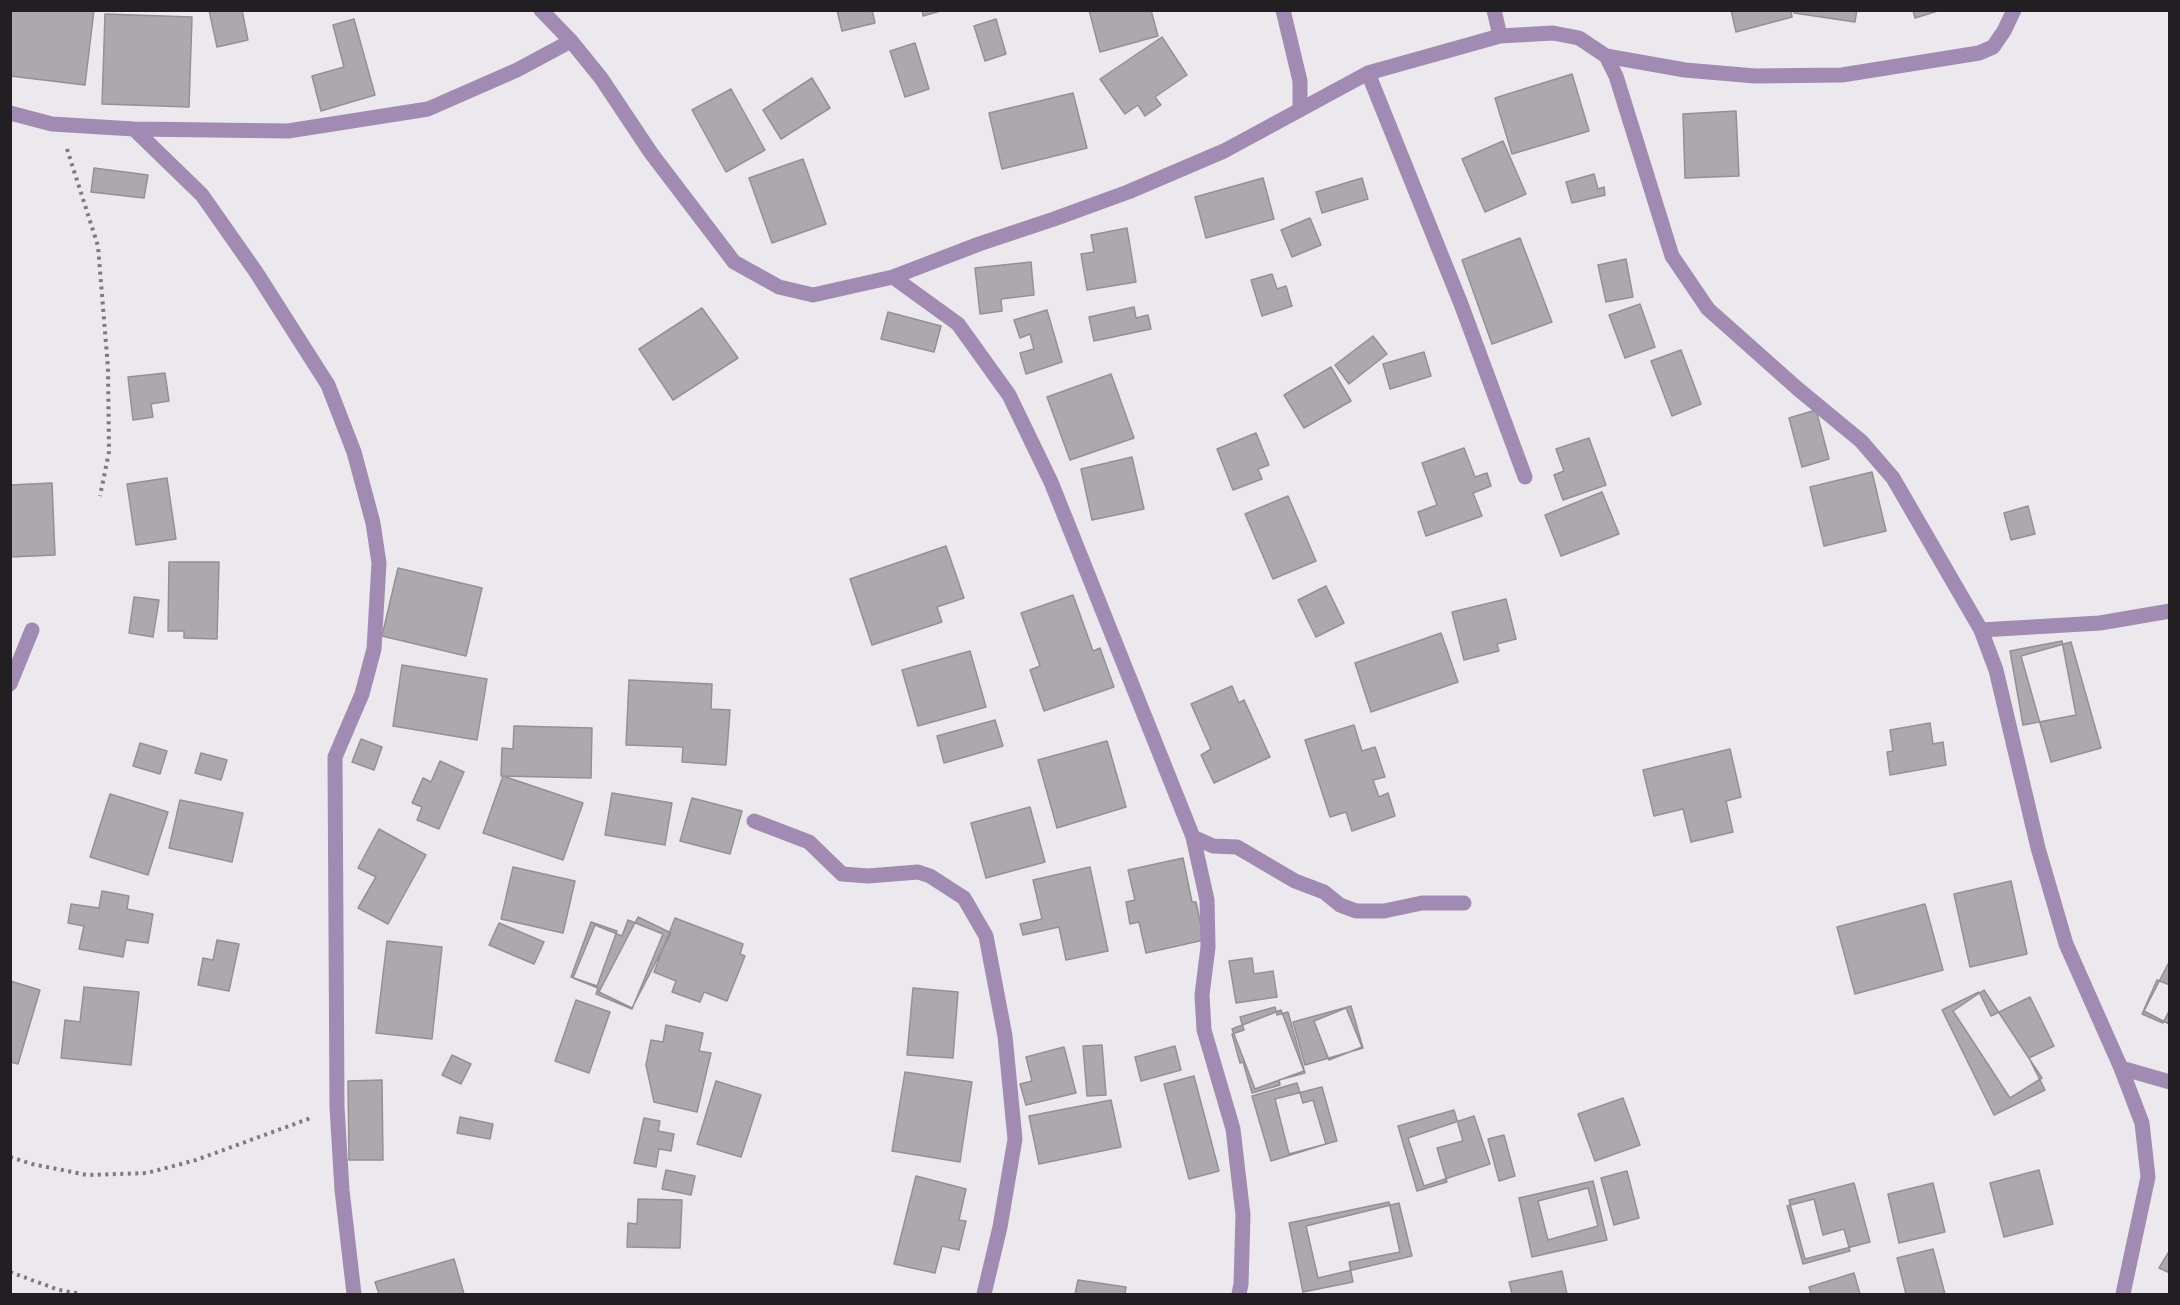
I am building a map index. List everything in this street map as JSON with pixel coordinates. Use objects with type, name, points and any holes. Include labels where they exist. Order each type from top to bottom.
[{"type":"street","points":[[541,10],[601,78],[651,153],[734,262],[779,287],[813,295],[893,276],[979,243],[1128,192],[1224,151],[1368,74],[1500,36],[1553,33],[1579,38],[1606,56],[1685,70],[1755,76],[1842,75],[1979,53],[1993,47],[2014,10]]},
{"type":"street","points":[[1283,10],[1300,81],[1300,110]]},
{"type":"street","points":[[1494,10],[1500,36]]},
{"type":"street","points":[[10,113],[52,124],[134,129],[288,130],[428,109],[517,70],[570,41]]},
{"type":"street","points":[[1606,56],[1616,76],[1672,256],[1708,309],[1861,441],[1893,478],[1981,630],[1996,670],[2038,848],[2066,944],[2121,1068],[2142,1123],[2148,1178],[2123,1294]]},
{"type":"street","points":[[1368,74],[1461,304],[1525,477]]},
{"type":"street","points":[[134,129],[202,195],[256,272],[328,385],[354,452],[373,523],[379,563],[374,648],[362,694],[335,757],[337,1107],[342,1190],[354,1294]]},
{"type":"street","points":[[893,276],[958,324],[1009,395],[1051,482],[1193,837],[1207,900],[1208,947],[1202,995],[1204,1030],[1233,1130],[1243,1215],[1239,1294]]},
{"type":"street","points":[[1981,630],[2100,623],[2169,611]]},
{"type":"street","points":[[10,684],[32,630]]},
{"type":"street","points":[[754,821],[809,842],[842,874],[868,876],[918,872],[930,876],[964,898],[986,936],[1005,1036],[1015,1139],[1000,1227],[984,1294]]},
{"type":"street","points":[[1193,837],[1213,846],[1237,847],[1295,881],[1324,892],[1340,905],[1356,910],[1384,911],[1422,903],[1464,903]]},
{"type":"street","points":[[2121,1068],[2169,1082]]},
{"type":"path","points":[[52,124],[68,152],[98,246],[108,368],[109,442],[100,496]]},
{"type":"path","points":[[10,1157],[32,1164],[87,1175],[147,1173],[196,1160],[245,1141],[295,1126],[337,1107]]},
{"type":"path","points":[[10,1272],[59,1290],[81,1294]]},
{"type":"building","points":[[10,10],[94,10],[85,85],[10,76]]},
{"type":"building","points":[[209,10],[242,10],[248,40],[217,47]]},
{"type":"building","points":[[837,10],[872,10],[875,23],[842,31]]},
{"type":"building","points":[[922,10],[944,10],[923,16]]},
{"type":"building","points":[[1089,10],[1151,10],[1158,36],[1100,52]]},
{"type":"building","points":[[1731,10],[1791,10],[1792,17],[1736,32]]},
{"type":"building","points":[[1795,10],[1857,10],[1855,22],[1794,13]]},
{"type":"building","points":[[1913,10],[1941,10],[1915,18]]},
{"type":"building","points":[[105,14],[192,17],[189,107],[102,104]]},
{"type":"building","points":[[354,19],[375,95],[321,111],[312,76],[344,67],[333,25]]},
{"type":"building","points":[[996,19],[1006,54],[985,61],[974,26]]},
{"type":"building","points":[[1162,37],[1187,75],[1155,97],[1161,105],[1145,116],[1138,105],[1125,114],[1100,79]]},
{"type":"building","points":[[915,43],[929,89],[905,97],[890,51]]},
{"type":"building","points":[[1572,74],[1589,131],[1512,154],[1495,98]]},
{"type":"building","points":[[812,78],[830,108],[781,139],[763,110]]},
{"type":"building","points":[[731,89],[765,150],[726,172],[692,110]]},
{"type":"building","points":[[1073,93],[1087,148],[1002,169],[989,113]]},
{"type":"building","points":[[1736,111],[1739,176],[1685,178],[1683,114]]},
{"type":"building","points":[[1503,141],[1526,194],[1485,212],[1462,159]]},
{"type":"building","points":[[803,159],[826,224],[772,243],[749,178]]},
{"type":"building","points":[[94,168],[148,175],[144,198],[91,192]]},
{"type":"building","points":[[1594,174],[1598,189],[1604,187],[1605,195],[1572,203],[1566,182]]},
{"type":"building","points":[[1263,178],[1274,219],[1206,238],[1195,197]]},
{"type":"building","points":[[1362,178],[1368,199],[1322,213],[1316,192]]},
{"type":"building","points":[[1310,218],[1321,245],[1292,257],[1281,230]]},
{"type":"building","points":[[1127,228],[1136,282],[1087,290],[1081,254],[1094,252],[1091,235]]},
{"type":"building","points":[[1520,238],[1552,322],[1492,344],[1462,260]]},
{"type":"building","points":[[1626,259],[1633,297],[1606,302],[1598,265]]},
{"type":"building","points":[[1031,262],[1034,295],[1001,299],[1002,311],[980,314],[975,268]]},
{"type":"building","points":[[1272,274],[1277,289],[1286,286],[1292,306],[1262,316],[1251,280]]},
{"type":"building","points":[[1640,304],[1655,347],[1625,358],[1609,315]]},
{"type":"building","points":[[1134,307],[1136,318],[1148,315],[1151,329],[1094,341],[1089,317]]},
{"type":"building","points":[[702,308],[738,358],[673,400],[639,349]]},
{"type":"building","points":[[1047,310],[1062,362],[1026,374],[1020,353],[1034,349],[1030,334],[1020,338],[1014,320]]},
{"type":"building","points":[[888,312],[941,326],[934,352],[881,339]]},
{"type":"building","points":[[1373,336],[1387,354],[1349,384],[1335,365]]},
{"type":"building","points":[[1681,350],[1701,404],[1672,416],[1651,361]]},
{"type":"building","points":[[1424,352],[1431,376],[1390,389],[1383,364]]},
{"type":"building","points":[[1331,367],[1351,401],[1304,428],[1284,395]]},
{"type":"building","points":[[165,373],[169,401],[151,404],[153,417],[133,420],[128,377]]},
{"type":"building","points":[[1111,374],[1134,438],[1070,460],[1047,397]]},
{"type":"building","points":[[1816,410],[1829,459],[1802,467],[1789,418]]},
{"type":"building","points":[[1256,433],[1269,465],[1258,469],[1262,479],[1233,490],[1217,449]]},
{"type":"building","points":[[1589,438],[1606,485],[1563,500],[1554,475],[1564,471],[1556,449]]},
{"type":"building","points":[[1464,448],[1475,477],[1487,473],[1491,486],[1473,493],[1482,516],[1426,536],[1418,512],[1437,505],[1422,463]]},
{"type":"building","points":[[1132,457],[1144,509],[1092,520],[1081,469]]},
{"type":"building","points":[[1872,472],[1886,531],[1824,546],[1810,487]]},
{"type":"building","points":[[167,478],[176,539],[136,545],[127,484]]},
{"type":"building","points":[[52,483],[55,555],[10,557],[10,485]]},
{"type":"building","points":[[1602,492],[1619,534],[1561,556],[1545,515]]},
{"type":"building","points":[[1288,496],[1316,561],[1273,579],[1245,514]]},
{"type":"building","points":[[2028,506],[2035,534],[2011,540],[2004,513]]},
{"type":"building","points":[[946,546],[964,598],[937,607],[942,622],[872,645],[850,579]]},
{"type":"building","points":[[169,562],[219,562],[217,639],[184,638],[184,631],[168,631]]},
{"type":"building","points":[[398,568],[482,588],[466,656],[382,636]]},
{"type":"building","points":[[1326,586],[1344,623],[1316,637],[1298,600]]},
{"type":"building","points":[[1073,595],[1093,651],[1100,648],[1114,687],[1044,711],[1030,670],[1040,666],[1021,613]]},
{"type":"building","points":[[134,597],[159,600],[153,637],[129,633]]},
{"type":"building","points":[[1506,599],[1516,639],[1497,644],[1499,651],[1464,660],[1452,612]]},
{"type":"building","points":[[1441,633],[1458,682],[1371,712],[1355,663]]},
{"type":"building","points":[[2062,641],[2076,715],[2023,725],[2010,651]]},
{"type":"building","points":[[2071,642],[2101,748],[2051,762],[2021,656]]},
{"type":"building","points":[[970,651],[986,707],[918,726],[902,670]]},
{"type":"building","points":[[402,665],[487,679],[477,740],[393,726]]},
{"type":"building","points":[[629,680],[712,684],[711,709],[730,710],[726,765],[682,762],[683,747],[626,745]]},
{"type":"building","points":[[1232,686],[1239,703],[1244,700],[1270,757],[1214,783],[1201,755],[1211,749],[1191,704]]},
{"type":"building","points":[[995,720],[1003,746],[944,763],[937,736]]},
{"type":"building","points":[[1930,723],[1933,744],[1943,742],[1946,765],[1890,775],[1887,752],[1893,751],[1890,730]]},
{"type":"building","points":[[1354,725],[1362,751],[1375,747],[1385,777],[1373,780],[1379,797],[1388,793],[1395,816],[1352,831],[1346,812],[1330,817],[1305,740]]},
{"type":"building","points":[[514,726],[592,728],[591,778],[501,776],[502,748],[513,749]]},
{"type":"building","points":[[361,739],[382,747],[374,770],[352,762]]},
{"type":"building","points":[[1107,741],[1126,807],[1057,828],[1038,760]]},
{"type":"building","points":[[140,743],[167,751],[160,774],[133,766]]},
{"type":"building","points":[[1730,749],[1741,797],[1726,801],[1733,832],[1691,842],[1683,809],[1654,816],[1643,770]]},
{"type":"building","points":[[201,753],[227,760],[221,780],[195,773]]},
{"type":"building","points":[[440,761],[464,772],[439,829],[417,820],[422,807],[412,803],[423,778],[431,782]]},
{"type":"building","points":[[503,776],[583,803],[563,860],[483,833]]},
{"type":"building","points":[[612,793],[672,803],[665,845],[605,835]]},
{"type":"building","points":[[110,794],[168,812],[148,875],[90,857]]},
{"type":"building","points":[[692,798],[742,811],[730,854],[680,841]]},
{"type":"building","points":[[180,800],[243,813],[232,862],[169,848]]},
{"type":"building","points":[[1030,807],[1045,862],[986,878],[971,823]]},
{"type":"building","points":[[379,829],[426,855],[388,924],[358,908],[376,877],[358,868]]},
{"type":"building","points":[[1183,858],[1192,902],[1196,902],[1204,940],[1146,953],[1139,922],[1130,924],[1126,902],[1135,900],[1128,870]]},
{"type":"building","points":[[513,867],[575,881],[563,933],[501,919]]},
{"type":"building","points":[[1090,867],[1108,951],[1066,960],[1059,927],[1023,935],[1020,924],[1042,919],[1033,880]]},
{"type":"building","points":[[2011,881],[2027,954],[1970,967],[1954,894]]},
{"type":"building","points":[[102,891],[129,896],[127,909],[153,914],[148,943],[126,940],[123,957],[79,949],[84,926],[68,923],[71,904],[99,908]]},
{"type":"building","points":[[1925,904],[1943,970],[1855,994],[1837,927]]},
{"type":"building","points":[[638,917],[671,933],[632,1008],[599,992]]},
{"type":"building","points":[[675,918],[743,944],[740,954],[745,956],[727,1001],[704,992],[700,1002],[672,992],[676,981],[654,972]]},
{"type":"building","points":[[628,920],[663,934],[632,1009],[596,994],[598,988],[573,978],[595,925],[622,936]]},
{"type":"building","points":[[591,922],[617,931],[597,986],[571,977]]},
{"type":"building","points":[[499,923],[544,942],[534,964],[489,945]]},
{"type":"building","points":[[217,940],[239,944],[229,991],[198,985],[203,958],[213,960]]},
{"type":"building","points":[[387,941],[442,947],[432,1039],[376,1033]]},
{"type":"building","points":[[1252,958],[1254,974],[1273,971],[1277,997],[1236,1003],[1229,961]]},
{"type":"building","points":[[2168,964],[2170,965],[2169,1024],[2144,1011]]},
{"type":"building","points":[[2157,980],[2170,985],[2170,1009],[2163,1023],[2142,1014]]},
{"type":"building","points":[[10,981],[40,990],[18,1064],[10,1062]]},
{"type":"building","points":[[84,987],[139,992],[131,1065],[61,1058],[65,1020],[80,1022]]},
{"type":"building","points":[[913,988],[958,992],[953,1058],[907,1055]]},
{"type":"building","points":[[1984,990],[2042,1078],[2010,1098],[1953,1011]]},
{"type":"building","points":[[1979,992],[1991,1016],[2030,997],[2054,1046],[2029,1058],[2045,1090],[1994,1115],[1942,1010]]},
{"type":"building","points":[[576,1000],[610,1012],[589,1073],[555,1061]]},
{"type":"building","points":[[1351,1006],[1363,1048],[1305,1065],[1293,1022]]},
{"type":"building","points":[[1275,1007],[1277,1015],[1288,1012],[1305,1073],[1279,1080],[1280,1085],[1252,1093],[1232,1034],[1244,1030],[1240,1017]]},
{"type":"building","points":[[1346,1008],[1362,1047],[1329,1060],[1314,1021]]},
{"type":"building","points":[[1281,1010],[1304,1071],[1255,1089],[1232,1029]]},
{"type":"building","points":[[666,1025],[703,1033],[699,1051],[711,1053],[697,1112],[654,1102],[646,1065],[651,1040],[663,1042]]},
{"type":"building","points":[[1102,1045],[1106,1095],[1087,1096],[1083,1046]]},
{"type":"building","points":[[1175,1046],[1181,1070],[1141,1081],[1135,1057]]},
{"type":"building","points":[[1064,1047],[1076,1093],[1026,1105],[1020,1084],[1032,1081],[1026,1057]]},
{"type":"building","points":[[452,1055],[471,1064],[461,1084],[442,1075]]},
{"type":"building","points":[[905,1072],[972,1082],[960,1162],[892,1151]]},
{"type":"building","points":[[1194,1076],[1219,1171],[1189,1179],[1164,1084]]},
{"type":"building","points":[[382,1080],[383,1160],[349,1160],[348,1081]]},
{"type":"building","points":[[716,1081],[761,1095],[741,1157],[697,1144]]},
{"type":"building","points":[[1297,1083],[1303,1103],[1313,1100],[1326,1144],[1271,1161],[1252,1096]]},
{"type":"building","points":[[1322,1087],[1337,1141],[1289,1154],[1275,1099]]},
{"type":"building","points":[[1623,1098],[1640,1145],[1595,1161],[1578,1114]]},
{"type":"building","points":[[1111,1100],[1121,1147],[1039,1164],[1029,1116]]},
{"type":"building","points":[[1454,1110],[1463,1141],[1437,1148],[1447,1182],[1417,1191],[1398,1126]]},
{"type":"building","points":[[1474,1116],[1490,1164],[1424,1186],[1408,1138]]},
{"type":"building","points":[[460,1117],[493,1124],[490,1139],[457,1133]]},
{"type":"building","points":[[644,1118],[660,1121],[658,1131],[674,1134],[671,1151],[659,1149],[656,1167],[634,1163]]},
{"type":"building","points":[[1504,1135],[1515,1176],[1499,1181],[1488,1139]]},
{"type":"building","points":[[666,1170],[695,1176],[691,1195],[662,1189]]},
{"type":"building","points":[[2039,1170],[2053,1224],[2004,1237],[1990,1183]]},
{"type":"building","points":[[1627,1171],[1639,1218],[1614,1225],[1601,1178]]},
{"type":"building","points":[[916,1176],[966,1189],[959,1220],[966,1221],[959,1250],[942,1246],[935,1273],[894,1264]]},
{"type":"building","points":[[1593,1181],[1607,1240],[1532,1257],[1519,1198]]},
{"type":"building","points":[[1854,1183],[1870,1242],[1805,1259],[1789,1200]]},
{"type":"building","points":[[1933,1183],[1945,1232],[1899,1243],[1888,1194]]},
{"type":"building","points":[[1588,1188],[1598,1226],[1548,1240],[1538,1201]]},
{"type":"building","points":[[638,1199],[682,1200],[680,1248],[627,1247],[628,1223],[637,1224]]},
{"type":"building","points":[[1814,1199],[1823,1235],[1844,1229],[1850,1251],[1803,1264],[1787,1206]]},
{"type":"building","points":[[1389,1202],[1400,1252],[1349,1262],[1353,1282],[1303,1292],[1289,1223]]},
{"type":"building","points":[[1399,1203],[1412,1256],[1318,1278],[1306,1226]]},
{"type":"building","points":[[1933,1249],[1945,1294],[1906,1294],[1897,1258]]},
{"type":"building","points":[[2170,1250],[2170,1273],[2159,1268]]},
{"type":"building","points":[[454,1259],[464,1294],[379,1294],[375,1282]]},
{"type":"building","points":[[1562,1271],[1567,1294],[1512,1294],[1509,1282]]},
{"type":"building","points":[[1854,1273],[1860,1294],[1811,1294],[1809,1287]]},
{"type":"building","points":[[1078,1280],[1126,1287],[1125,1294],[1075,1294]]}]
